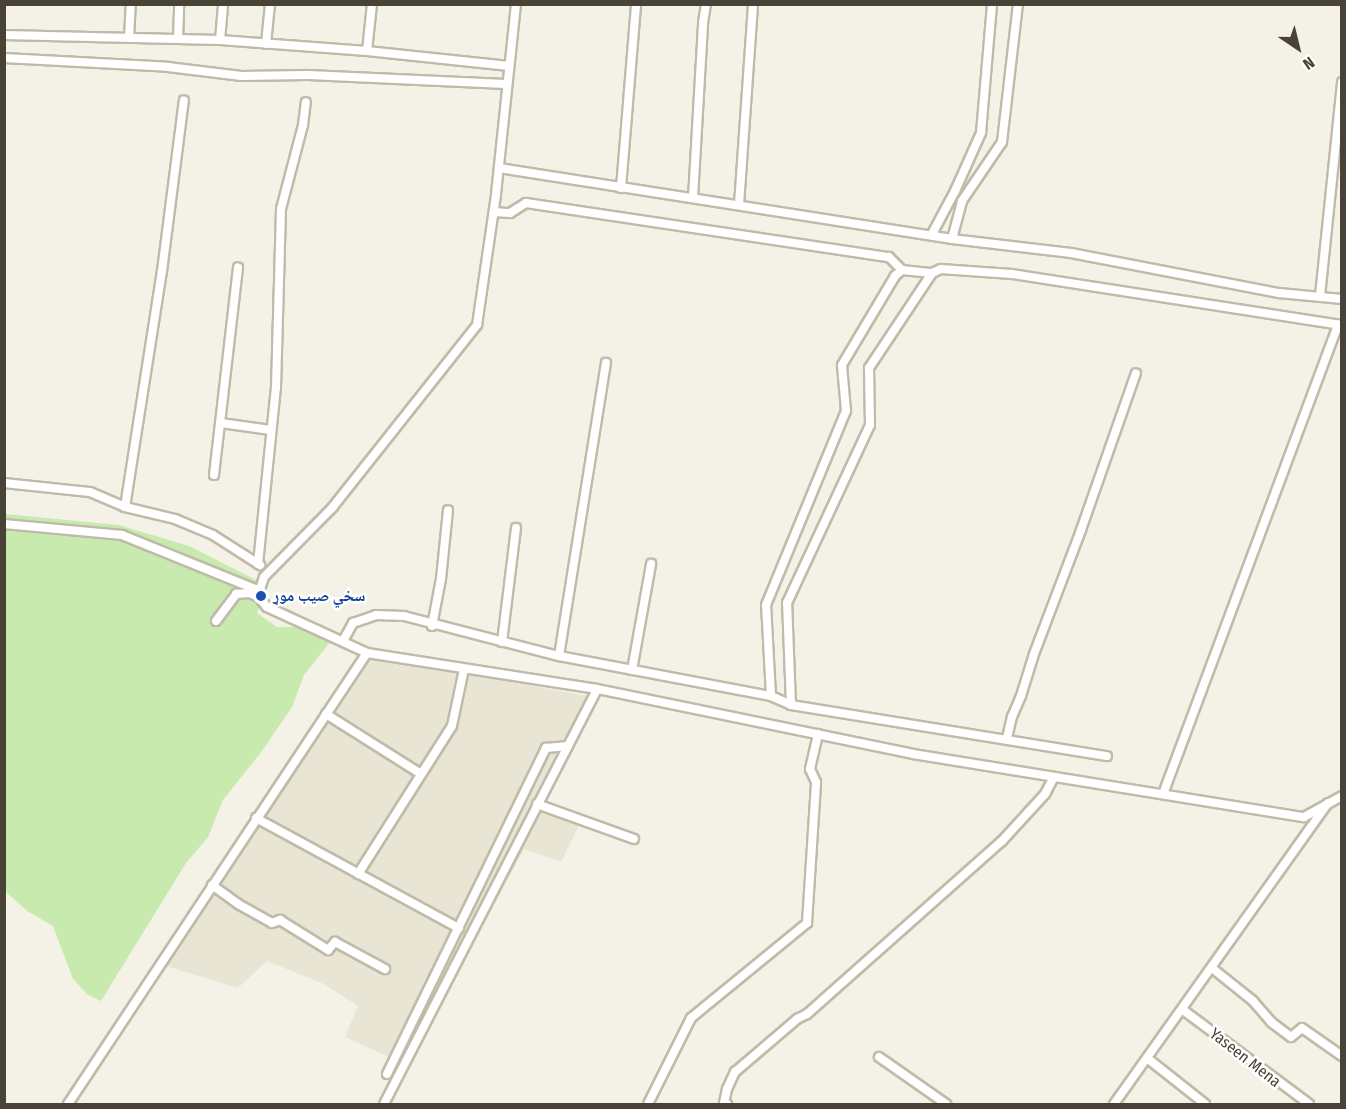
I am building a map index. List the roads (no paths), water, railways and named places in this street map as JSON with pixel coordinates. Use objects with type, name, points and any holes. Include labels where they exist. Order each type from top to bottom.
[{"type":"street","points":[[129,38],[131,4]]},
{"type":"street","points":[[178,39],[179,4]]},
{"type":"street","points":[[220,40],[223,4]]},
{"type":"street","points":[[266,44],[270,4]]},
{"type":"street","points":[[367,51],[372,4]]},
{"type":"street","points":[[259,594],[264,577],[333,507],[477,325],[494,212],[516,4]]},
{"type":"street","points":[[621,188],[636,4]]},
{"type":"street","points":[[693,198],[706,4]]},
{"type":"street","points":[[740,205],[753,4]]},
{"type":"street","points":[[932,234],[955,191],[981,133],[992,4]]},
{"type":"street","points":[[952,239],[962,201],[1002,142],[1018,4]]},
{"type":"street","points":[[4,35],[220,40],[367,51],[509,66]]},
{"type":"street","points":[[4,58],[168,68],[241,76],[307,75],[507,84]]},
{"type":"street","points":[[1320,296],[1341,82]]},
{"type":"street","points":[[125,507],[162,271],[183,100]]},
{"type":"street","points":[[258,564],[276,388],[281,209],[303,125],[306,102]]},
{"type":"street","points":[[499,168],[932,234],[952,239],[1071,253],[1279,293],[1341,299]]},
{"type":"street","points":[[494,212],[510,213],[526,203],[889,257],[902,270],[932,273],[941,269],[1012,274],[1340,325],[1163,794]]},
{"type":"street","points":[[214,475],[238,267]]},
{"type":"street","points":[[771,696],[766,605],[846,411],[842,365],[895,276],[902,270]]},
{"type":"street","points":[[791,705],[787,603],[870,425],[869,368],[932,273]]},
{"type":"street","points":[[558,656],[606,363]]},
{"type":"street","points":[[1007,738],[1034,654],[1082,530],[1136,374]]},
{"type":"street","points":[[221,423],[272,430]]},
{"type":"street","points":[[4,483],[90,492],[125,507],[175,519],[213,535],[256,560],[258,564],[271,569]]},
{"type":"street","points":[[432,626],[441,579],[448,510]]},
{"type":"street","points":[[4,524],[122,535],[259,594],[267,607],[367,653],[597,689],[913,754],[1304,817],[1341,796]]},
{"type":"street","points":[[502,642],[516,528]]},
{"type":"street","points":[[632,670],[651,564]]},
{"type":"street","points":[[216,621],[236,594],[259,594]]},
{"type":"street","points":[[343,641],[353,623],[376,615],[405,616],[432,626],[558,656],[771,696],[791,705],[1007,738],[1107,756]]},
{"type":"street","points":[[68,1104],[367,653]]},
{"type":"street","points":[[358,874],[452,726],[464,669]]},
{"type":"street","points":[[384,1104],[597,689]]},
{"type":"street","points":[[326,714],[421,774]]},
{"type":"street","points":[[648,1104],[692,1018],[807,923],[816,782],[810,769],[818,734]]},
{"type":"street","points":[[387,1074],[546,748],[568,746]]},
{"type":"street","points":[[727,1104],[724,1102],[727,1089],[735,1072],[797,1019],[807,1014],[1002,841],[1045,794],[1054,777]]},
{"type":"street","points":[[1115,1104],[1330,801]]},
{"type":"street","points":[[537,804],[634,839]]},
{"type":"street","points":[[256,818],[459,928]]},
{"type":"street","points":[[212,885],[238,904],[272,923],[280,920],[328,950],[335,942],[385,969]]},
{"type":"street","points":[[1212,968],[1253,1001],[1271,1022],[1291,1037],[1302,1028],[1341,1056]]},
{"type":"street","name":"Yaseen Mena","points":[[1183,1010],[1309,1104]]},
{"type":"street","points":[[879,1057],[946,1104]]},
{"type":"street","points":[[1147,1058],[1205,1104]]},
{"type":"place","name":"سخي صیب موړ","points":[[261,596]]}]
